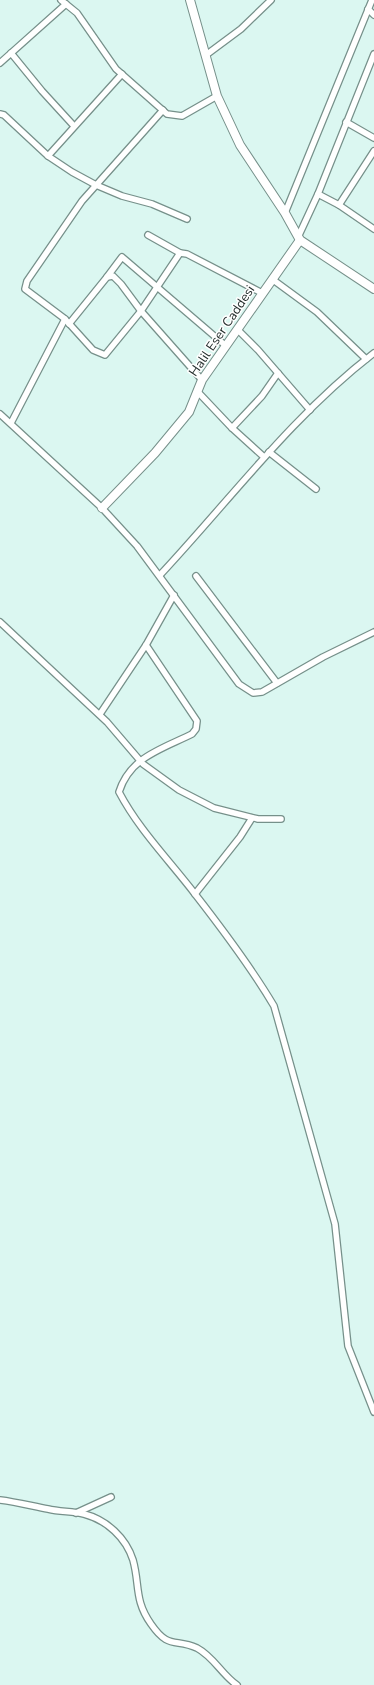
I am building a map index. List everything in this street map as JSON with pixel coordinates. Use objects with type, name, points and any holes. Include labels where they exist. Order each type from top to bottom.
[{"type":"street","points":[[61,0],[77,14],[116,69],[167,114],[182,116],[217,96]]},
{"type":"street","points":[[190,0],[217,96],[240,145],[285,213],[299,238],[374,289]]},
{"type":"street","points":[[206,55],[241,29],[271,0]]},
{"type":"street","points":[[285,213],[372,0]]},
{"type":"street","points":[[0,63],[66,4]]},
{"type":"street","points":[[368,9],[374,15]]},
{"type":"street","points":[[12,53],[42,91],[74,126]]},
{"type":"street","points":[[299,238],[374,54]]},
{"type":"street","points":[[48,156],[122,74]]},
{"type":"street","points":[[162,110],[82,201],[27,281],[25,289],[65,319],[93,350],[106,355],[158,288],[180,253]]},
{"type":"street","points":[[0,114],[4,115],[48,156],[96,185],[122,196],[152,204],[187,219]]},
{"type":"street","points":[[346,122],[374,138]]},
{"type":"street","points":[[339,205],[374,151]]},
{"type":"street","points":[[318,194],[339,205],[374,229]]},
{"type":"street","points":[[148,234],[180,253],[187,254],[262,293]]},
{"type":"street","name":"Halil Eser Caddesi","points":[[102,508],[155,453],[189,412],[202,380],[238,330],[299,238]]},
{"type":"street","points":[[69,324],[122,257],[226,346]]},
{"type":"street","points":[[107,277],[113,276],[121,284],[141,311],[202,380]]},
{"type":"street","points":[[272,280],[317,312],[366,359]]},
{"type":"street","points":[[11,423],[65,319]]},
{"type":"street","points":[[238,330],[310,410]]},
{"type":"street","points":[[160,575],[266,454],[310,410],[374,353]]},
{"type":"street","points":[[232,428],[262,396],[278,373]]},
{"type":"street","points":[[197,391],[232,428],[316,489]]},
{"type":"street","points":[[0,414],[102,508],[160,575],[240,684],[253,694],[262,692],[323,657],[374,632]]},
{"type":"street","points":[[196,576],[277,683]]},
{"type":"street","points":[[100,714],[146,645],[174,595]]},
{"type":"street","points":[[0,622],[100,714],[140,760],[179,790],[214,808],[252,818],[281,819]]},
{"type":"street","points":[[146,645],[197,721],[196,729],[192,734],[140,760],[123,778],[119,792],[137,823],[195,894],[262,986],[274,1006],[335,1224],[348,1346],[374,1412]]},
{"type":"street","points":[[195,894],[240,837],[252,818]]},
{"type":"street","points":[[76,1513],[112,1497]]},
{"type":"street","points":[[0,1500],[86,1515],[115,1531],[122,1539],[133,1561],[139,1601],[146,1617],[160,1636],[170,1642],[197,1648],[210,1656],[231,1681],[237,1685]]}]
